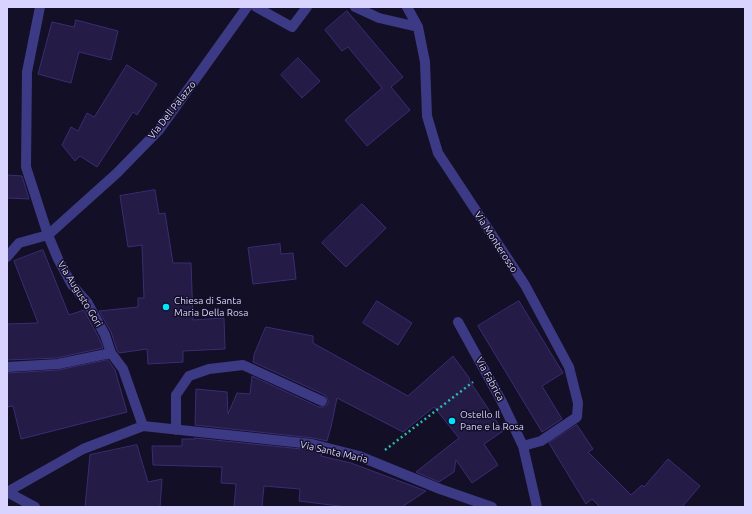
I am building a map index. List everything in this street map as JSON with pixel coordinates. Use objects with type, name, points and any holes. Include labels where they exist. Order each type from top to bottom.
[{"type":"street","name":"Via Augusto Gori","points":[[40,7],[27,72],[26,167],[48,235],[58,259],[72,285],[87,302],[105,335],[110,353],[123,369],[143,426]]},
{"type":"street","name":"Via Dell Palazzo","points":[[48,235],[117,173],[159,130],[247,7]]},
{"type":"street","points":[[256,7],[292,27],[307,7]]},
{"type":"street","points":[[355,7],[379,18],[418,27]]},
{"type":"street","name":"Via Monterosso","points":[[407,7],[418,27],[425,62],[426,116],[438,153],[525,285],[569,367],[578,403],[577,417],[541,441],[524,446]]},
{"type":"street","points":[[7,257],[19,243],[48,235]]},
{"type":"street","name":"Via Fabrica","points":[[458,322],[502,402],[524,446],[537,507]]},
{"type":"street","points":[[7,367],[58,364],[110,353]]},
{"type":"street","points":[[176,430],[176,395],[188,376],[209,369],[243,365],[322,401]]},
{"type":"street","points":[[7,492],[83,450],[143,426]]},
{"type":"street","name":"Via Santa Maria","points":[[143,426],[312,444],[371,460],[440,489],[492,507]]},
{"type":"street","points":[[7,492],[34,507]]},
{"type":"path","points":[[371,460],[486,372]]},
{"type":"building","points":[[347,11],[403,77],[391,87],[410,110],[367,146],[345,120],[382,88],[348,47],[342,51],[325,30]]},
{"type":"building","points":[[76,20],[118,31],[111,60],[79,52],[71,83],[38,74],[52,22],[74,27]]},
{"type":"building","points":[[298,58],[320,81],[302,98],[281,75]]},
{"type":"building","points":[[127,65],[157,84],[137,115],[133,112],[97,167],[80,156],[75,161],[62,145],[71,127],[78,131],[87,113],[94,117]]},
{"type":"building","points":[[7,175],[22,176],[29,199],[7,198]]},
{"type":"building","points":[[155,190],[159,214],[165,213],[173,263],[191,263],[193,320],[224,318],[225,349],[183,351],[183,362],[148,364],[147,349],[119,353],[111,332],[99,311],[138,307],[138,298],[144,298],[142,245],[128,247],[120,196]]},
{"type":"building","points":[[362,204],[386,228],[346,267],[322,243]]},
{"type":"building","points":[[280,244],[281,254],[293,253],[296,279],[253,284],[248,248]]},
{"type":"building","points":[[43,250],[69,315],[84,310],[103,348],[57,358],[7,360],[7,324],[38,323],[14,261]]},
{"type":"building","points":[[377,301],[412,323],[398,345],[363,323]]},
{"type":"building","points":[[519,301],[563,373],[542,386],[562,419],[542,432],[478,326]]},
{"type":"building","points":[[266,327],[313,336],[313,343],[408,396],[453,356],[470,379],[469,380],[503,431],[484,444],[498,465],[472,483],[456,460],[454,472],[439,482],[416,472],[459,438],[434,407],[403,432],[337,398],[327,441],[313,438],[195,425],[196,389],[227,392],[228,414],[237,393],[250,394],[252,376],[319,407],[323,407],[328,404],[328,400],[325,395],[253,362],[254,355]]},
{"type":"building","points":[[108,360],[115,370],[127,412],[21,439],[13,406],[7,407],[7,373],[58,370]]},
{"type":"building","points":[[577,425],[593,449],[588,452],[631,495],[642,485],[644,487],[668,459],[700,486],[682,507],[600,507],[592,499],[586,504],[549,443]]},
{"type":"building","points":[[195,438],[311,450],[322,453],[321,456],[351,463],[426,491],[402,507],[347,507],[299,501],[300,489],[264,486],[262,507],[234,507],[236,484],[221,483],[222,467],[153,465],[152,446],[182,446],[182,439]]},
{"type":"building","points":[[137,445],[148,482],[162,479],[160,507],[85,507],[90,455]]},
{"type":"place","name":"Chiesa di Santa Maria Della Rosa","points":[[166,307]]},
{"type":"place","name":"Ostello Il Pane e la Rosa","points":[[452,421]]}]
